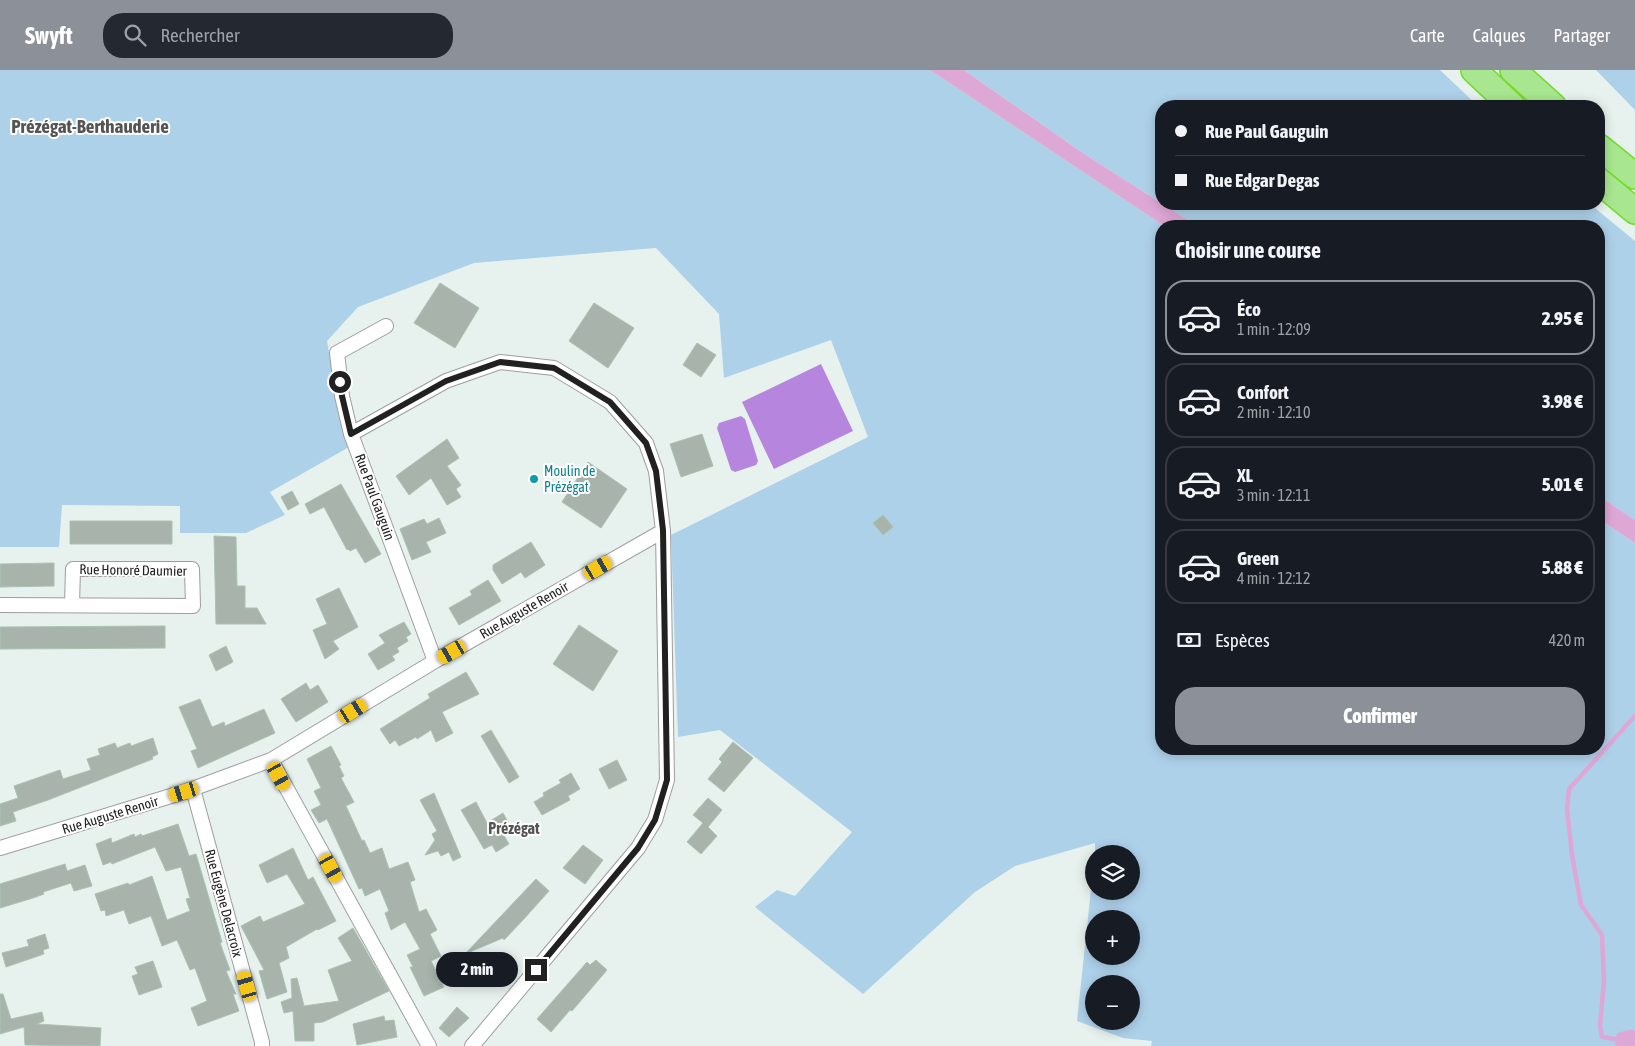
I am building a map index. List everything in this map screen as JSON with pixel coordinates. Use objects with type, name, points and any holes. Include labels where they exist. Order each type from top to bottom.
[{"type":"highway","points":[[1474,70],[1506,100]]},
{"type":"highway","points":[[1513,70],[1546,100]]},
{"type":"highway","points":[[1605,152],[1635,176]]},
{"type":"highway","points":[[1605,186],[1635,212]]},
{"type":"street","name":"Rue Paul Gauguin","points":[[386,326],[337,353],[342,396],[351,434],[435,661]]},
{"type":"street","points":[[351,434],[446,381],[500,362],[554,368],[610,402],[646,443],[656,471],[663,530],[667,780],[655,820],[638,848],[472,1046]]},
{"type":"street","name":"Rue Auguste Renoir","points":[[0,848],[193,789],[271,760],[435,661],[663,530]]},
{"type":"street","name":"Rue Honoré Daumier","points":[[0,605],[193,606],[192,569],[73,569],[72,605]]},
{"type":"street","points":[[271,760],[429,1046]]},
{"type":"street","name":"Rue Eugène Delacroix","points":[[193,789],[262,1046]]},
{"type":"shaded area","points":[[0,70],[930,70],[1155,220],[1155,755],[1605,755],[1605,523],[1635,543],[1635,1046],[1151,1046],[1152,1041],[1123,1038],[1101,1030],[1140,1030],[1140,975],[1085,975],[1085,1024],[1077,1021],[1085,946],[1085,965],[1140,965],[1140,910],[1089,910],[1090,900],[1140,900],[1140,845],[1095,845],[1095,843],[1015,866],[975,892],[863,994],[755,907],[777,890],[795,896],[852,832],[720,730],[678,737],[671,535],[868,437],[831,340],[724,378],[719,314],[656,248],[474,263],[358,307],[327,341],[338,404],[349,447],[270,492],[285,515],[246,533],[180,533],[180,506],[62,505],[59,547],[0,547]]},
{"type":"shaded area","points":[[930,70],[964,70],[1083,153],[1155,199],[1155,210],[1172,210],[1188,220],[1155,220]]},
{"type":"shaded area","points":[[964,70],[1440,70],[1472,100],[1155,100],[1155,199],[1083,153]]},
{"type":"shaded area","points":[[1596,70],[1635,70],[1635,110]]},
{"type":"shaded area","points":[[1172,210],[1597,210],[1635,241],[1635,520],[1605,500],[1605,220],[1187,220]]},
{"type":"shaded area","points":[[821,364],[853,431],[774,469],[742,402]]},
{"type":"shaded area","points":[[741,416],[745,419],[758,461],[756,465],[735,472],[731,470],[717,428],[719,423]]},
{"type":"shaded area","points":[[1605,500],[1635,520],[1635,543],[1605,523]]},
{"type":"shaded area","points":[[1635,1030],[1635,1046],[1617,1046],[1615,1044],[1617,1033]]},
{"type":"building","points":[[440,283],[479,308],[455,348],[414,323]]},
{"type":"building","points":[[594,303],[634,328],[608,368],[569,341]]},
{"type":"building","points":[[697,343],[716,355],[701,377],[683,365]]},
{"type":"building","points":[[702,434],[713,466],[681,477],[670,444]]},
{"type":"building","points":[[447,439],[459,458],[447,466],[461,485],[456,489],[461,497],[447,505],[431,478],[409,495],[396,476]]},
{"type":"building","points":[[588,462],[627,489],[601,528],[562,502]]},
{"type":"building","points":[[341,484],[381,554],[365,563],[356,548],[350,551],[347,550],[324,507],[310,514],[305,504]]},
{"type":"building","points":[[292,491],[299,504],[288,510],[281,497]]},
{"type":"building","points":[[883,515],[893,527],[883,535],[873,523]]},
{"type":"building","points":[[439,518],[446,533],[426,542],[431,552],[412,560],[400,529],[424,519],[427,524]]},
{"type":"building","points":[[70,521],[172,521],[172,544],[70,544]]},
{"type":"building","points":[[214,536],[236,537],[237,586],[245,586],[245,608],[257,608],[266,624],[216,624]]},
{"type":"building","points":[[531,542],[545,565],[525,578],[521,572],[502,584],[493,570],[493,565]]},
{"type":"building","points":[[54,563],[54,586],[0,587],[0,564]]},
{"type":"building","points":[[488,580],[501,601],[459,625],[449,608],[472,595],[470,591]]},
{"type":"building","points":[[339,588],[358,627],[333,641],[339,649],[325,659],[313,630],[327,624],[316,599]]},
{"type":"building","points":[[404,622],[411,634],[406,637],[408,641],[397,648],[399,652],[392,656],[395,660],[378,670],[368,654],[385,643],[379,635]]},
{"type":"building","points":[[579,625],[618,651],[593,691],[553,664]]},
{"type":"building","points":[[165,626],[165,648],[0,649],[0,627]]},
{"type":"building","points":[[226,646],[233,662],[216,671],[209,655]]},
{"type":"building","points":[[466,672],[479,694],[442,712],[453,733],[436,742],[431,730],[417,739],[416,737],[399,746],[395,740],[390,744],[380,729],[430,698],[428,694]]},
{"type":"building","points":[[306,683],[310,690],[318,685],[328,702],[296,722],[281,699]]},
{"type":"building","points":[[200,699],[212,727],[224,722],[225,726],[264,709],[275,733],[198,768],[191,751],[197,749],[179,707]]},
{"type":"building","points":[[491,730],[519,777],[509,783],[481,736]]},
{"type":"building","points":[[153,738],[158,754],[152,757],[153,759],[13,812],[16,821],[0,826],[0,804],[18,798],[14,786],[60,770],[63,779],[91,770],[87,759],[100,755],[98,749],[115,743],[117,748],[130,743],[131,746]]},
{"type":"building","points":[[733,742],[753,758],[724,792],[708,779],[722,762],[719,759]]},
{"type":"building","points":[[331,746],[341,765],[339,766],[344,776],[341,778],[354,802],[346,806],[362,841],[364,840],[370,853],[382,848],[389,869],[408,862],[415,880],[410,882],[419,912],[426,909],[437,930],[430,934],[441,956],[431,961],[444,987],[424,996],[410,967],[413,967],[407,955],[420,949],[405,922],[391,930],[385,913],[389,911],[380,889],[365,896],[362,888],[359,889],[327,819],[319,823],[311,810],[321,805],[314,791],[321,788],[307,759]]},
{"type":"building","points":[[617,760],[627,780],[609,789],[599,769]]},
{"type":"building","points":[[571,773],[580,789],[568,796],[570,800],[542,815],[534,802],[544,796],[543,793],[561,783],[559,780]]},
{"type":"building","points":[[434,793],[461,857],[453,861],[449,852],[441,856],[438,851],[425,855],[435,840],[432,834],[437,831],[420,800]]},
{"type":"building","points":[[708,798],[722,810],[708,827],[717,836],[701,854],[687,842],[703,823],[693,815]]},
{"type":"building","points":[[476,802],[487,823],[503,813],[512,829],[503,834],[509,844],[496,852],[492,845],[484,849],[461,810]]},
{"type":"building","points":[[178,824],[189,856],[196,854],[222,942],[220,943],[230,970],[226,971],[236,994],[233,994],[239,1011],[198,1026],[191,1008],[207,1001],[195,968],[190,970],[177,940],[162,946],[151,916],[129,924],[124,910],[106,916],[105,910],[101,911],[95,894],[128,883],[129,885],[152,876],[167,920],[190,911],[186,899],[190,898],[181,867],[166,871],[155,847],[112,864],[111,862],[103,865],[96,844],[111,838],[112,843],[134,834],[135,837],[141,834],[142,836]]},
{"type":"building","points":[[583,845],[603,860],[585,884],[563,868]]},
{"type":"building","points":[[293,848],[308,880],[313,877],[336,921],[317,929],[286,947],[289,958],[279,963],[287,992],[267,999],[259,971],[264,970],[241,926],[260,916],[263,922],[305,904],[287,874],[267,883],[259,865]]},
{"type":"building","points":[[65,864],[67,871],[85,865],[92,886],[74,891],[71,883],[43,892],[44,894],[33,898],[0,908],[0,884]]},
{"type":"building","points":[[536,879],[549,891],[523,920],[504,940],[503,938],[465,954]]},
{"type":"building","points":[[353,928],[389,991],[323,1022],[314,1023],[314,1041],[295,1041],[293,1011],[284,1013],[281,1002],[292,998],[291,979],[297,978],[304,1006],[339,1001],[328,970],[352,961],[338,938]]},
{"type":"building","points":[[45,934],[49,948],[43,950],[44,954],[6,967],[2,953],[29,946],[27,940]]},
{"type":"building","points":[[596,960],[607,970],[572,1011],[570,1010],[551,1032],[537,1019],[587,962],[590,965]]},
{"type":"building","points":[[153,961],[162,987],[139,995],[132,976],[138,974],[135,967]]},
{"type":"building","points":[[0,994],[3,994],[11,1019],[42,1012],[44,1021],[37,1024],[101,1028],[100,1046],[25,1045],[24,1027],[0,1034]]},
{"type":"building","points":[[457,1007],[469,1018],[449,1037],[439,1028]]},
{"type":"building","points":[[384,1016],[385,1021],[394,1020],[397,1037],[357,1045],[353,1024]]},
{"type":"waterway","points":[[1605,749],[1635,716]]},
{"type":"waterway","points":[[1600,755],[1569,789],[1567,809],[1572,855],[1581,905],[1602,935],[1604,981],[1600,1025],[1602,1037],[1615,1039]]},
{"type":"place","name":"Moulin de Prézégat","points":[[534,479]]},
{"type":"district","name":"Prézégat-Berthauderie","points":[[90,126]]},
{"type":"district","name":"Prézégat","points":[[514,828]]},
{"type":"route","points":[[340,382],[351,434],[446,381],[500,362],[554,368],[610,402],[646,443],[656,471],[663,530],[667,780],[655,820],[638,848],[536,970]]}]
